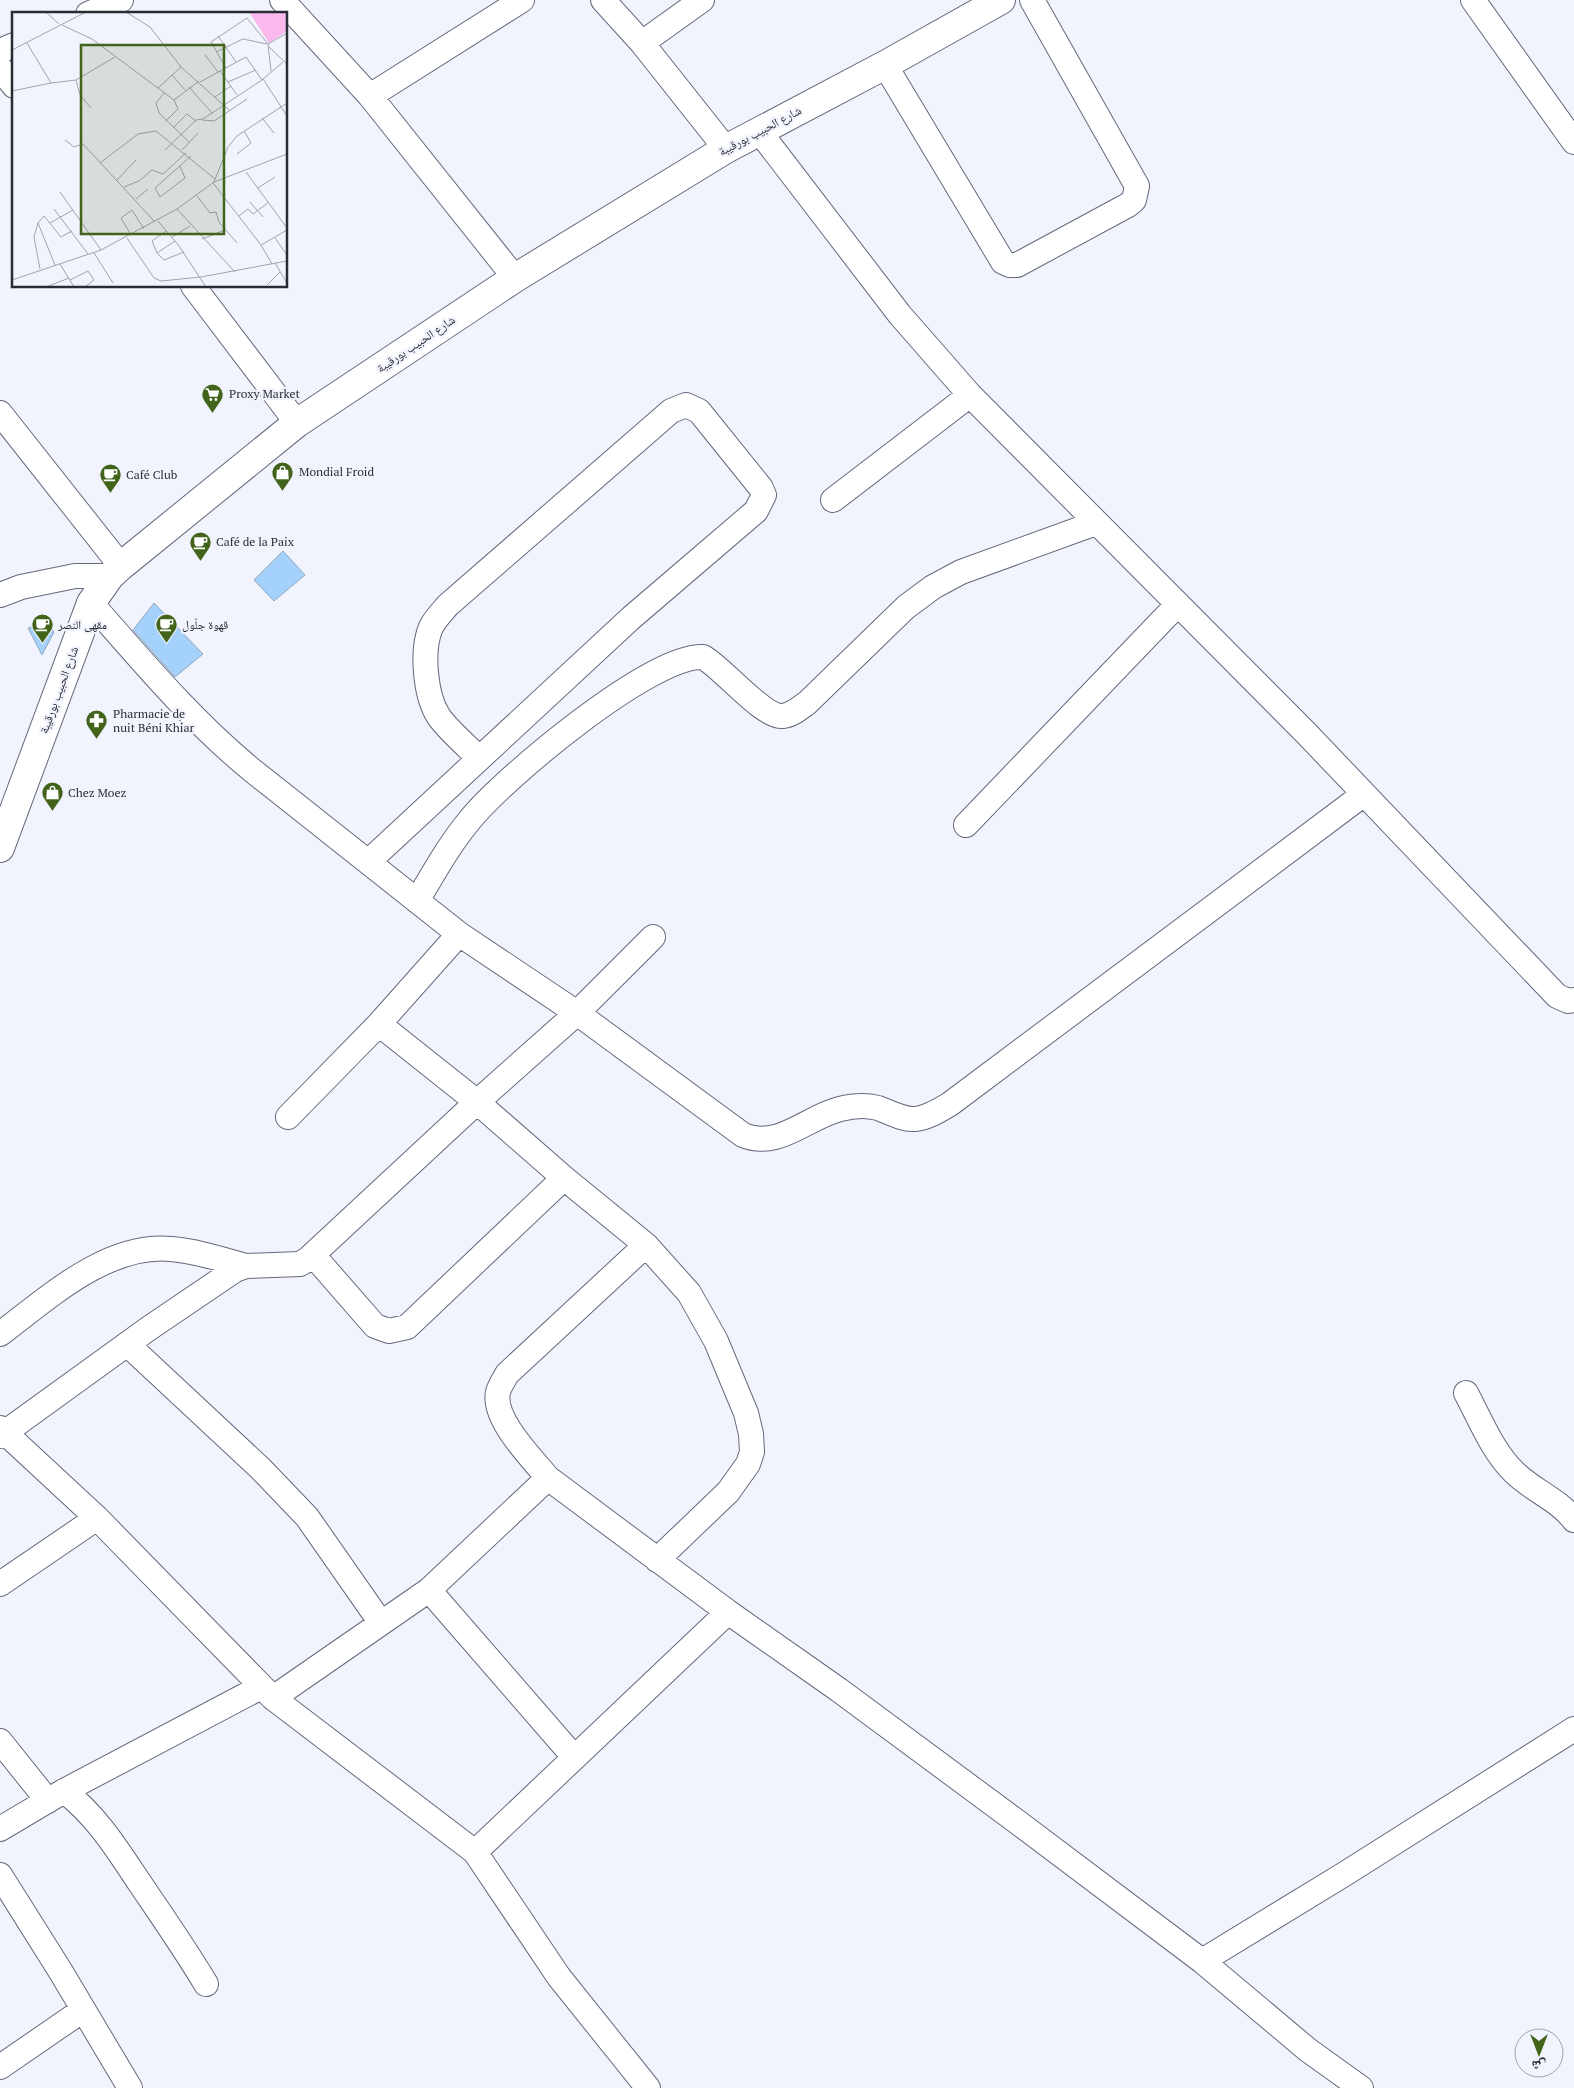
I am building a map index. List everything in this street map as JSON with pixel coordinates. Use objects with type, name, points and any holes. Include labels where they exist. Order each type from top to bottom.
[{"type":"main road","name":"شارع الحبيب بورقيبة","points":[[0,848],[91,604],[116,571],[297,423],[515,278],[726,149],[1001,0]]},
{"type":"street","points":[[93,12],[121,0]]},
{"type":"street","points":[[282,0],[370,96],[515,278]]},
{"type":"street","points":[[370,96],[522,0]]},
{"type":"street","points":[[603,0],[642,43],[726,149]]},
{"type":"street","points":[[642,43],[702,0]]},
{"type":"street","points":[[885,64],[1003,262],[1010,266],[1017,266],[1134,200],[1137,186],[1032,0]]},
{"type":"street","points":[[1473,0],[1574,142]]},
{"type":"street","points":[[0,50],[12,46]]},
{"type":"street","points":[[0,68],[12,83]]},
{"type":"street","points":[[759,131],[900,315],[970,395],[1364,794],[1557,996],[1562,999],[1574,1000]]},
{"type":"street","points":[[195,288],[297,423]]},
{"type":"street","points":[[833,500],[970,395]]},
{"type":"street","points":[[368,862],[631,618],[750,516],[761,503],[764,495],[761,488],[699,411],[686,405],[671,411],[491,566],[438,616],[429,634],[425,658],[431,698],[439,717],[479,758]]},
{"type":"street","points":[[0,413],[116,571],[74,576],[21,587],[0,595]]},
{"type":"street","points":[[416,901],[455,840],[481,806],[527,765],[598,708],[662,668],[682,659],[703,657],[722,670],[767,711],[781,716],[790,714],[807,703],[906,608],[933,587],[961,572],[1096,523]]},
{"type":"street","points":[[91,604],[181,705],[225,748],[459,934],[577,1013],[743,1135],[753,1139],[774,1138],[827,1113],[854,1107],[876,1108],[908,1119],[922,1118],[950,1104],[1364,794]]},
{"type":"street","points":[[966,825],[1178,604]]},
{"type":"street","points":[[288,1117],[379,1024],[459,934]]},
{"type":"street","points":[[0,1334],[54,1293],[90,1270],[130,1251],[170,1248],[246,1266],[300,1264],[313,1255],[577,1013],[653,937]]},
{"type":"street","points":[[379,1024],[478,1102],[564,1178],[646,1245],[689,1293],[716,1341],[746,1413],[751,1434],[752,1452],[748,1464],[728,1492],[657,1560]]},
{"type":"street","points":[[313,1255],[375,1326],[389,1331],[407,1327],[564,1178]]},
{"type":"street","points":[[646,1245],[507,1374],[501,1384],[498,1402],[505,1422],[548,1478],[728,1612],[839,1690],[1202,1961],[1308,2050],[1362,2088]]},
{"type":"street","points":[[246,1266],[226,1275],[2,1432],[97,1518],[267,1693],[475,1852],[559,1977],[648,2088]]},
{"type":"street","points":[[127,1344],[261,1469],[307,1517],[361,1596],[382,1623]]},
{"type":"street","points":[[1466,1393],[1508,1466],[1523,1480],[1562,1506],[1574,1520]]},
{"type":"street","points":[[0,1829],[56,1796],[267,1693],[382,1623],[429,1590],[548,1478]]},
{"type":"street","points":[[0,1584],[97,1518]]},
{"type":"street","points":[[429,1590],[574,1757]]},
{"type":"street","points":[[475,1852],[728,1612]]},
{"type":"street","points":[[1202,1961],[1343,1875],[1574,1729]]},
{"type":"street","points":[[0,1741],[56,1796],[78,1802],[101,1827],[186,1950],[206,1984]]},
{"type":"street","points":[[0,1874],[130,2088]]},
{"type":"street","points":[[0,2067],[84,2010]]},
{"type":"building","points":[[283,551],[305,575],[274,601],[254,580]]},
{"type":"building","name":"قهوة جلّول","points":[[154,603],[203,654],[175,677],[133,630]]},
{"type":"building","name":"مقهى النصر","points":[[46,623],[54,632],[42,655],[28,628]]},
{"type":"place","name":"Proxy Market","points":[[213,413]]},
{"type":"place","name":"Mondial Froid","points":[[283,491]]},
{"type":"place","name":"Café Club","points":[[110,494]]},
{"type":"place","name":"Café de la Paix","points":[[200,561]]},
{"type":"place","name":"مقهى النصر","points":[[42,644]]},
{"type":"place","name":"قهوة جلّول","points":[[166,644]]},
{"type":"place","name":"Pharmacie de nuit Béni Khiar","points":[[97,740]]},
{"type":"place","name":"Chez Moez","points":[[52,812]]}]
